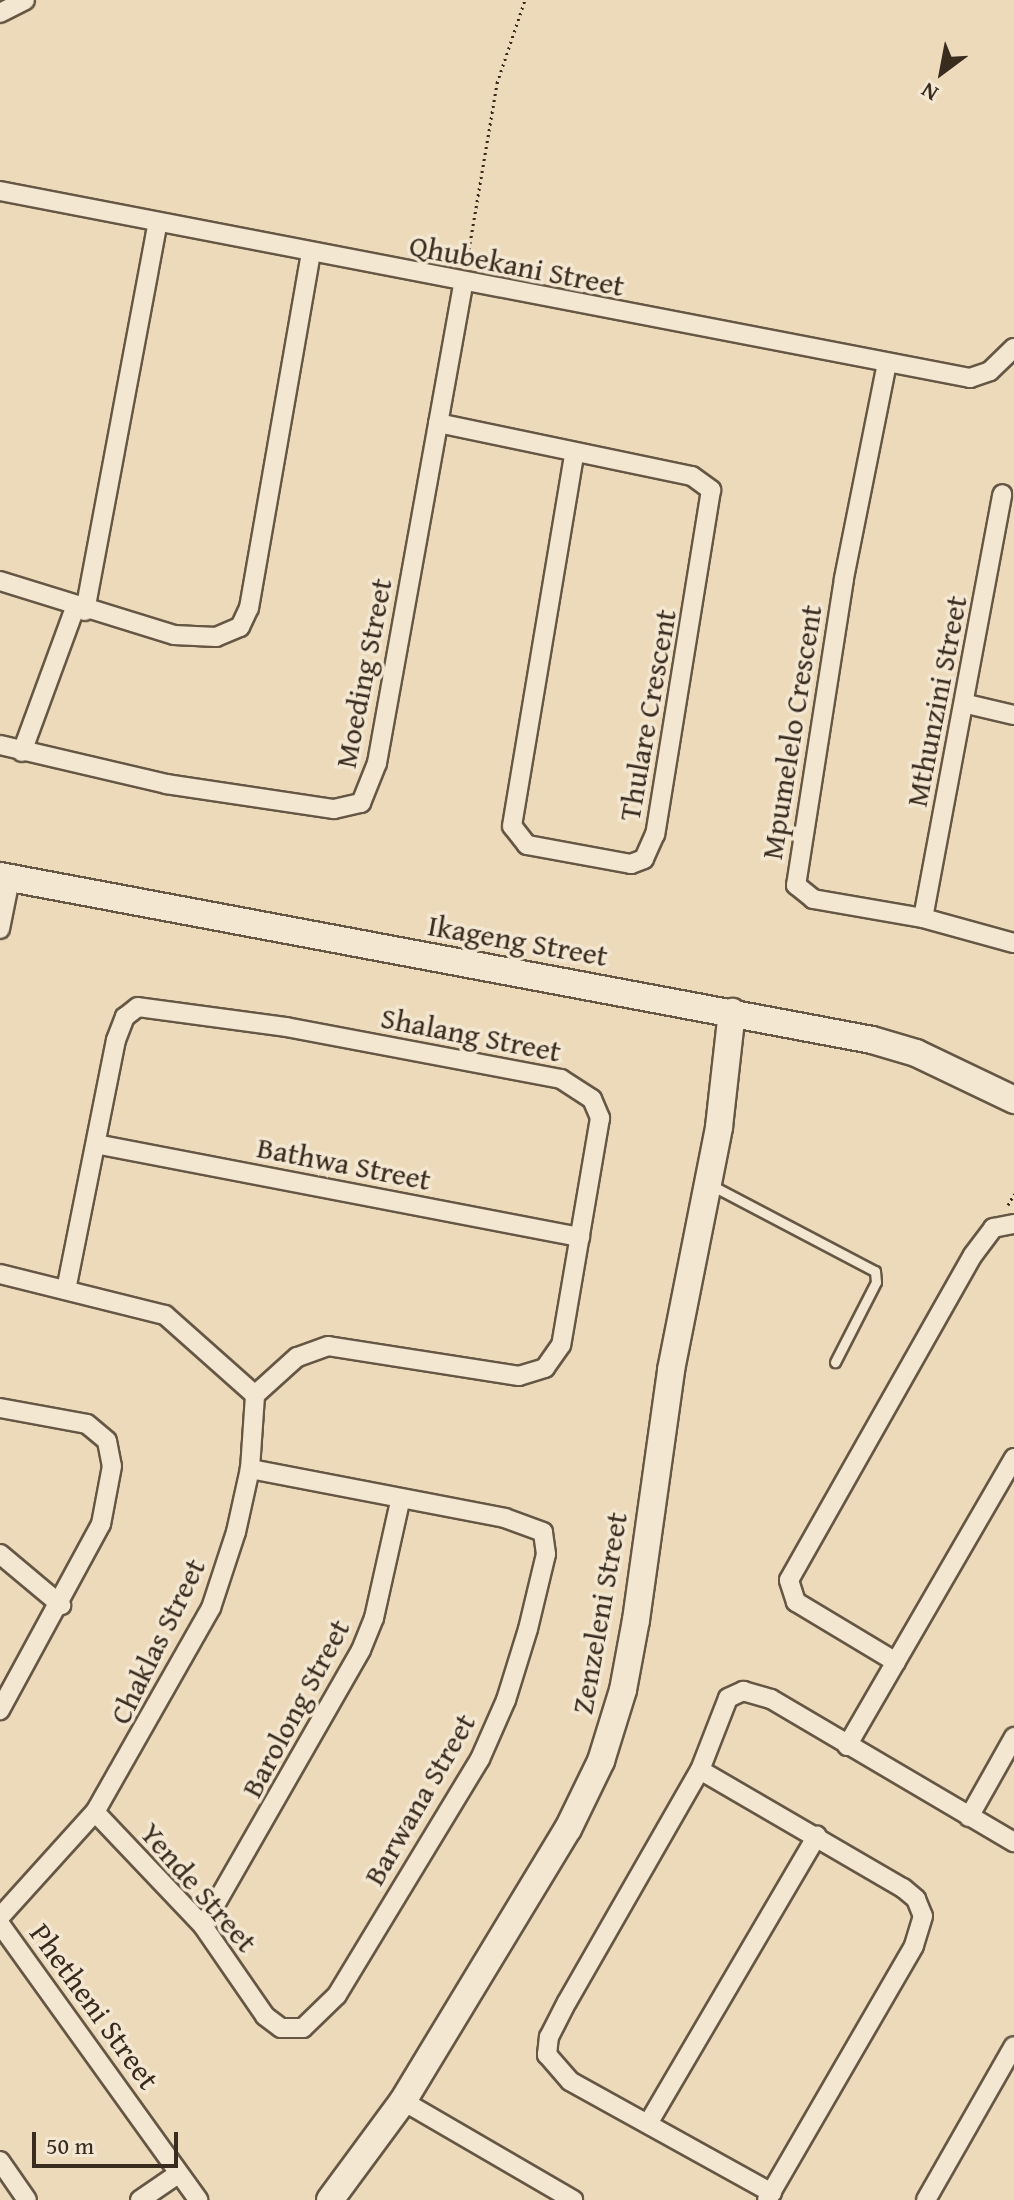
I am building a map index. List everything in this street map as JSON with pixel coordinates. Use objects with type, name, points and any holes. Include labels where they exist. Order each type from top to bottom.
[{"type":"street","points":[[0,13],[25,0]]},
{"type":"street","name":"Qhubekani Street","points":[[2,197],[887,363],[976,377],[1014,348]]},
{"type":"street","points":[[22,752],[80,610],[157,225]]},
{"type":"street","points":[[0,581],[80,610],[196,637],[230,634],[240,627],[249,608],[311,254]]},
{"type":"street","name":"Moeding Street","points":[[0,745],[166,784],[344,809],[361,803],[377,763],[463,283]]},
{"type":"street","name":"Mpumelelo Crescent","points":[[887,363],[844,579],[796,879],[798,889],[813,899],[923,918],[1014,943]]},
{"type":"street","name":"Thulare Crescent","points":[[438,423],[574,456],[692,476],[713,494],[655,834],[644,859],[631,864],[527,845],[512,826],[574,456]]},
{"type":"street","name":"Mthunzini Street","points":[[923,918],[967,704],[1002,494]]},
{"type":"street","points":[[967,704],[1014,715]]},
{"type":"street","points":[[0,929],[5,878]]},
{"type":"street","name":"Ikageng Street","points":[[5,878],[732,1012],[916,1053],[1014,1100]]},
{"type":"street","name":"Shalang Street","points":[[66,1290],[118,1033],[138,1007],[286,1027],[561,1079],[587,1093],[600,1118],[561,1345],[553,1359],[533,1374],[495,1374],[328,1346],[297,1357],[255,1395]]},
{"type":"street","name":"Zenzeleni Street","points":[[330,2200],[403,2101],[568,1829],[601,1761],[626,1676],[671,1370],[708,1183],[732,1012]]},
{"type":"street","name":"Bathwa Street","points":[[96,1144],[580,1237]]},
{"type":"street","points":[[896,1662],[796,1602],[789,1580],[973,1255],[993,1228],[1014,1224]]},
{"type":"street","points":[[0,1274],[165,1315],[255,1395]]},
{"type":"street","name":"Chaklas Street","points":[[0,1917],[95,1812],[211,1608],[236,1532],[250,1469],[255,1395]]},
{"type":"street","points":[[0,1408],[87,1424],[107,1441],[112,1466],[101,1524],[61,1605],[0,1710]]},
{"type":"street","points":[[847,1746],[1014,1458]]},
{"type":"street","name":"Barwana Street","points":[[250,1469],[400,1502],[535,1525],[543,1532],[546,1554],[506,1700],[480,1759],[337,1995],[315,2020],[292,2029]]},
{"type":"street","name":"Barolong Street","points":[[203,1926],[361,1650],[400,1502]]},
{"type":"street","points":[[0,1554],[61,1605]]},
{"type":"street","points":[[700,1770],[903,1888],[916,1899],[923,1924],[769,2196],[649,2122],[557,2071],[547,2055],[547,2043],[700,1770],[723,1707],[743,1691],[771,1699],[1014,1842]]},
{"type":"street","points":[[969,1817],[1014,1737]]},
{"type":"street","name":"Yende Street","points":[[95,1812],[203,1926],[265,2016],[281,2028],[292,2029]]},
{"type":"street","points":[[649,2122],[817,1836]]},
{"type":"street","name":"Phetheni Street","points":[[0,1924],[198,2200]]},
{"type":"street","points":[[926,2200],[1014,2046]]},
{"type":"street","points":[[403,2101],[573,2200]]},
{"type":"street","points":[[0,2161],[27,2200]]},
{"type":"street","points":[[140,2200],[178,2174]]},
{"type":"lane","points":[[708,1183],[875,1271],[876,1282],[835,1362]]},
{"type":"path","points":[[463,283],[492,106],[525,0]]}]
